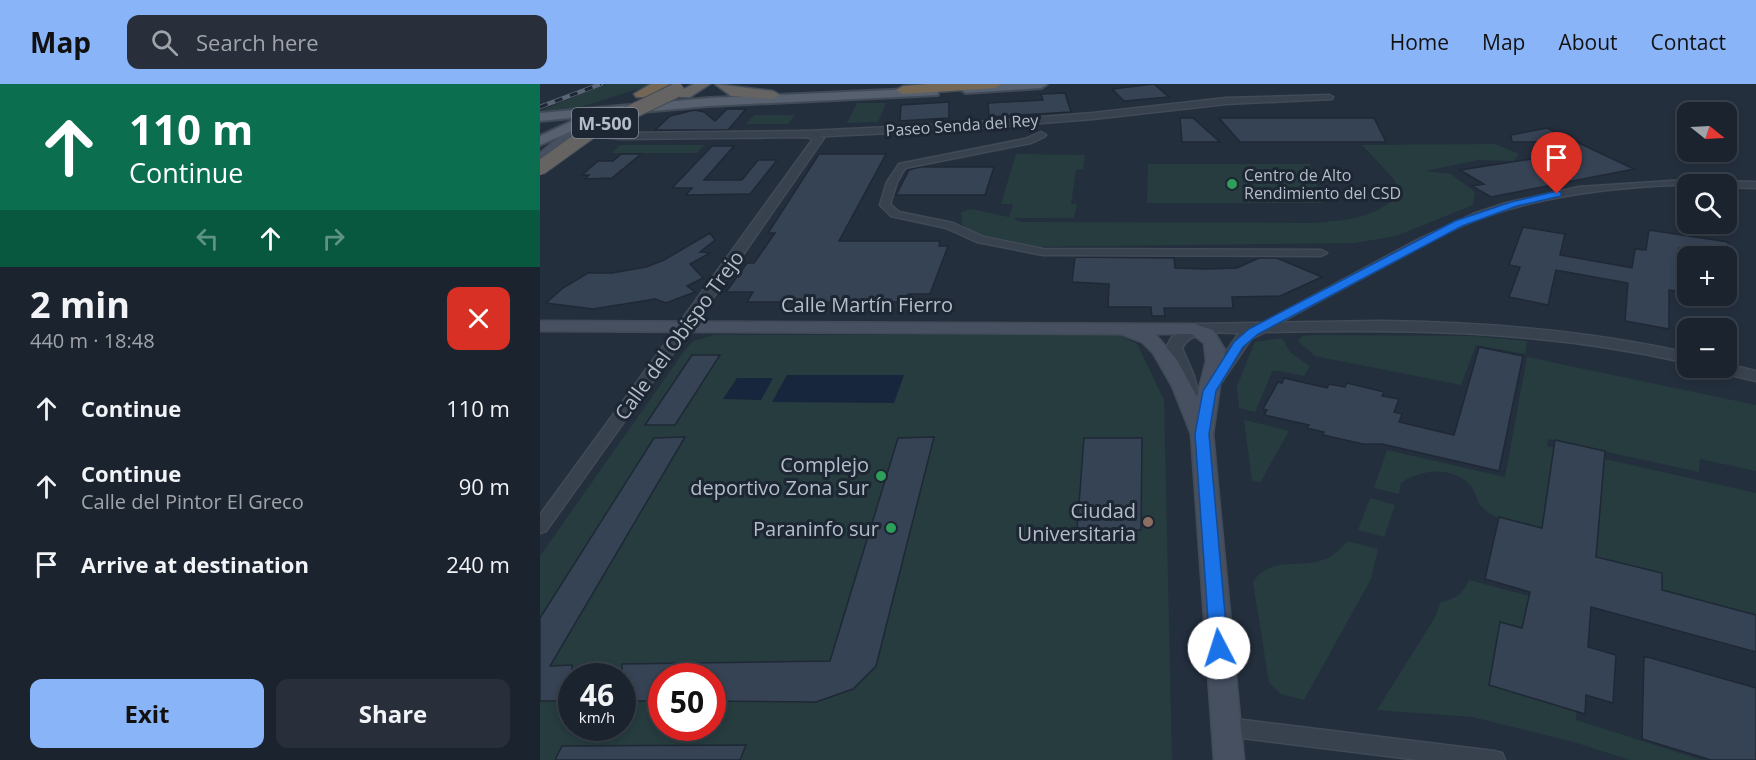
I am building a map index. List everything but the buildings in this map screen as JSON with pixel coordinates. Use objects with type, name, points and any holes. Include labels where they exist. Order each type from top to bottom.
[{"type":"highway","name":"M-500","points":[[540,143],[672,92],[704,84]]},
{"type":"highway","points":[[721,84],[730,92],[773,94]]},
{"type":"highway","points":[[903,90],[995,84]]},
{"type":"highway","name":"M-500","points":[[540,168],[590,132],[672,92]]},
{"type":"main road","points":[[540,143],[591,117],[672,92],[1041,84]]},
{"type":"main road","points":[[540,160],[591,117],[672,92],[773,94],[903,90]]},
{"type":"main road","points":[[540,150],[595,135],[636,119],[672,92]]},
{"type":"main road","points":[[540,116],[591,117],[606,120],[636,119]]},
{"type":"main road","points":[[540,176],[595,135]]},
{"type":"main road","name":"Calle Martín Fierro","points":[[540,326],[1195,329]]},
{"type":"main road","points":[[1101,327],[1131,332],[1153,341],[1191,402],[1202,434]]},
{"type":"main road","points":[[1195,329],[1205,334],[1214,347],[1215,379],[1206,402],[1202,434],[1228,760]]},
{"type":"street","name":"Paseo Senda del Rey","points":[[595,135],[836,134],[1093,116],[1227,101],[1329,97]]},
{"type":"street","points":[[591,117],[576,133],[595,135]]},
{"type":"street","points":[[807,134],[817,136],[818,143]]},
{"type":"street","name":"Calle del Obispo Trejo","points":[[540,528],[818,143],[836,134]]},
{"type":"street","points":[[1041,135],[1028,141],[906,164],[902,166],[892,182],[885,205],[895,214],[949,225],[981,240],[1043,252],[1321,253]]},
{"type":"street","points":[[1215,379],[1245,336],[1458,224],[1514,204],[1557,194],[1622,186],[1689,183],[1756,185]]},
{"type":"street","points":[[1288,313],[1292,321],[1302,326]]},
{"type":"street","points":[[1191,402],[1186,376],[1174,348],[1184,335],[1195,329],[1302,326],[1468,327],[1539,332],[1677,356]]},
{"type":"street","points":[[1737,371],[1756,376]]},
{"type":"street","points":[[1227,727],[1494,760]]},
{"type":"green space","points":[[606,84],[653,84],[578,108],[540,111]]},
{"type":"green space","points":[[857,103],[886,103],[878,122],[847,123]]},
{"type":"green space","points":[[754,115],[795,115],[788,124],[746,124]]},
{"type":"green space","points":[[1495,144],[1519,154],[1514,161],[1478,160],[1426,171],[1451,174],[1475,192],[1473,205],[1396,236],[1354,243],[1019,247],[972,232],[962,224],[961,212],[971,209],[1009,217],[1013,204],[1001,204],[1016,154],[1085,155],[1083,169],[1076,170],[1071,204],[1077,204],[1074,218],[1013,218],[1021,222],[1314,223],[1360,217],[1380,209],[1399,194],[1394,179],[1362,145]]},
{"type":"green space","points":[[620,145],[705,145],[697,153],[612,153]]},
{"type":"green space","name":"Centro de Alto Rendimiento del CSD","points":[[1148,164],[1310,164],[1323,203],[1147,203]]},
{"type":"green space","name":"Complejo deportivo Zona Sur","points":[[714,335],[1120,335],[1137,344],[1164,400],[1172,760],[540,760],[540,556],[693,341]]},
{"type":"green space","points":[[1303,336],[1474,336],[1527,341],[1525,354],[1476,345],[1461,385],[1315,356],[1298,341]]},
{"type":"green space","points":[[1282,338],[1290,352],[1310,366],[1304,376],[1273,370],[1255,412],[1239,408],[1237,386],[1255,342]]},
{"type":"green space","points":[[1527,357],[1756,405],[1756,471],[1700,459],[1699,472],[1548,439],[1547,446],[1756,493],[1756,615],[1662,590],[1662,573],[1596,557],[1602,481],[1551,469],[1542,528],[1496,517],[1484,509],[1470,485],[1463,479],[1446,472],[1427,472],[1409,478],[1401,483],[1399,494],[1374,488],[1387,450],[1505,477]]},
{"type":"green space","points":[[1244,420],[1289,431],[1260,483],[1252,480]]},
{"type":"green space","points":[[1370,498],[1395,505],[1384,537],[1358,530]]},
{"type":"green space","points":[[1347,541],[1378,549],[1371,579],[1304,700],[1281,694],[1269,683],[1253,582],[1262,572],[1273,567],[1323,560],[1336,553]]},
{"type":"green space","points":[[1469,580],[1529,596],[1522,628],[1500,623],[1489,685],[1576,712],[1576,720],[1702,760],[1630,760],[1574,742],[1472,717],[1377,710],[1434,619],[1441,602],[1458,595]]},
{"type":"water","points":[[787,375],[904,375],[894,403],[772,402]]},
{"type":"water","points":[[737,378],[773,378],[761,400],[723,399]]},
{"type":"railway","points":[[540,107],[601,84]]},
{"type":"place","name":"Centro de Alto Rendimiento del CSD","points":[[1232,184]]},
{"type":"place","name":"Complejo deportivo Zona Sur","points":[[881,476]]},
{"type":"place","name":"Ciudad Universitaria","points":[[1148,522]]},
{"type":"place","name":"Paraninfo sur","points":[[891,528]]},
{"type":"route","points":[[1219,648],[1202,434],[1206,402],[1210,391],[1215,379],[1238,345],[1245,336],[1458,224],[1475,216],[1514,204],[1557,194]]}]
